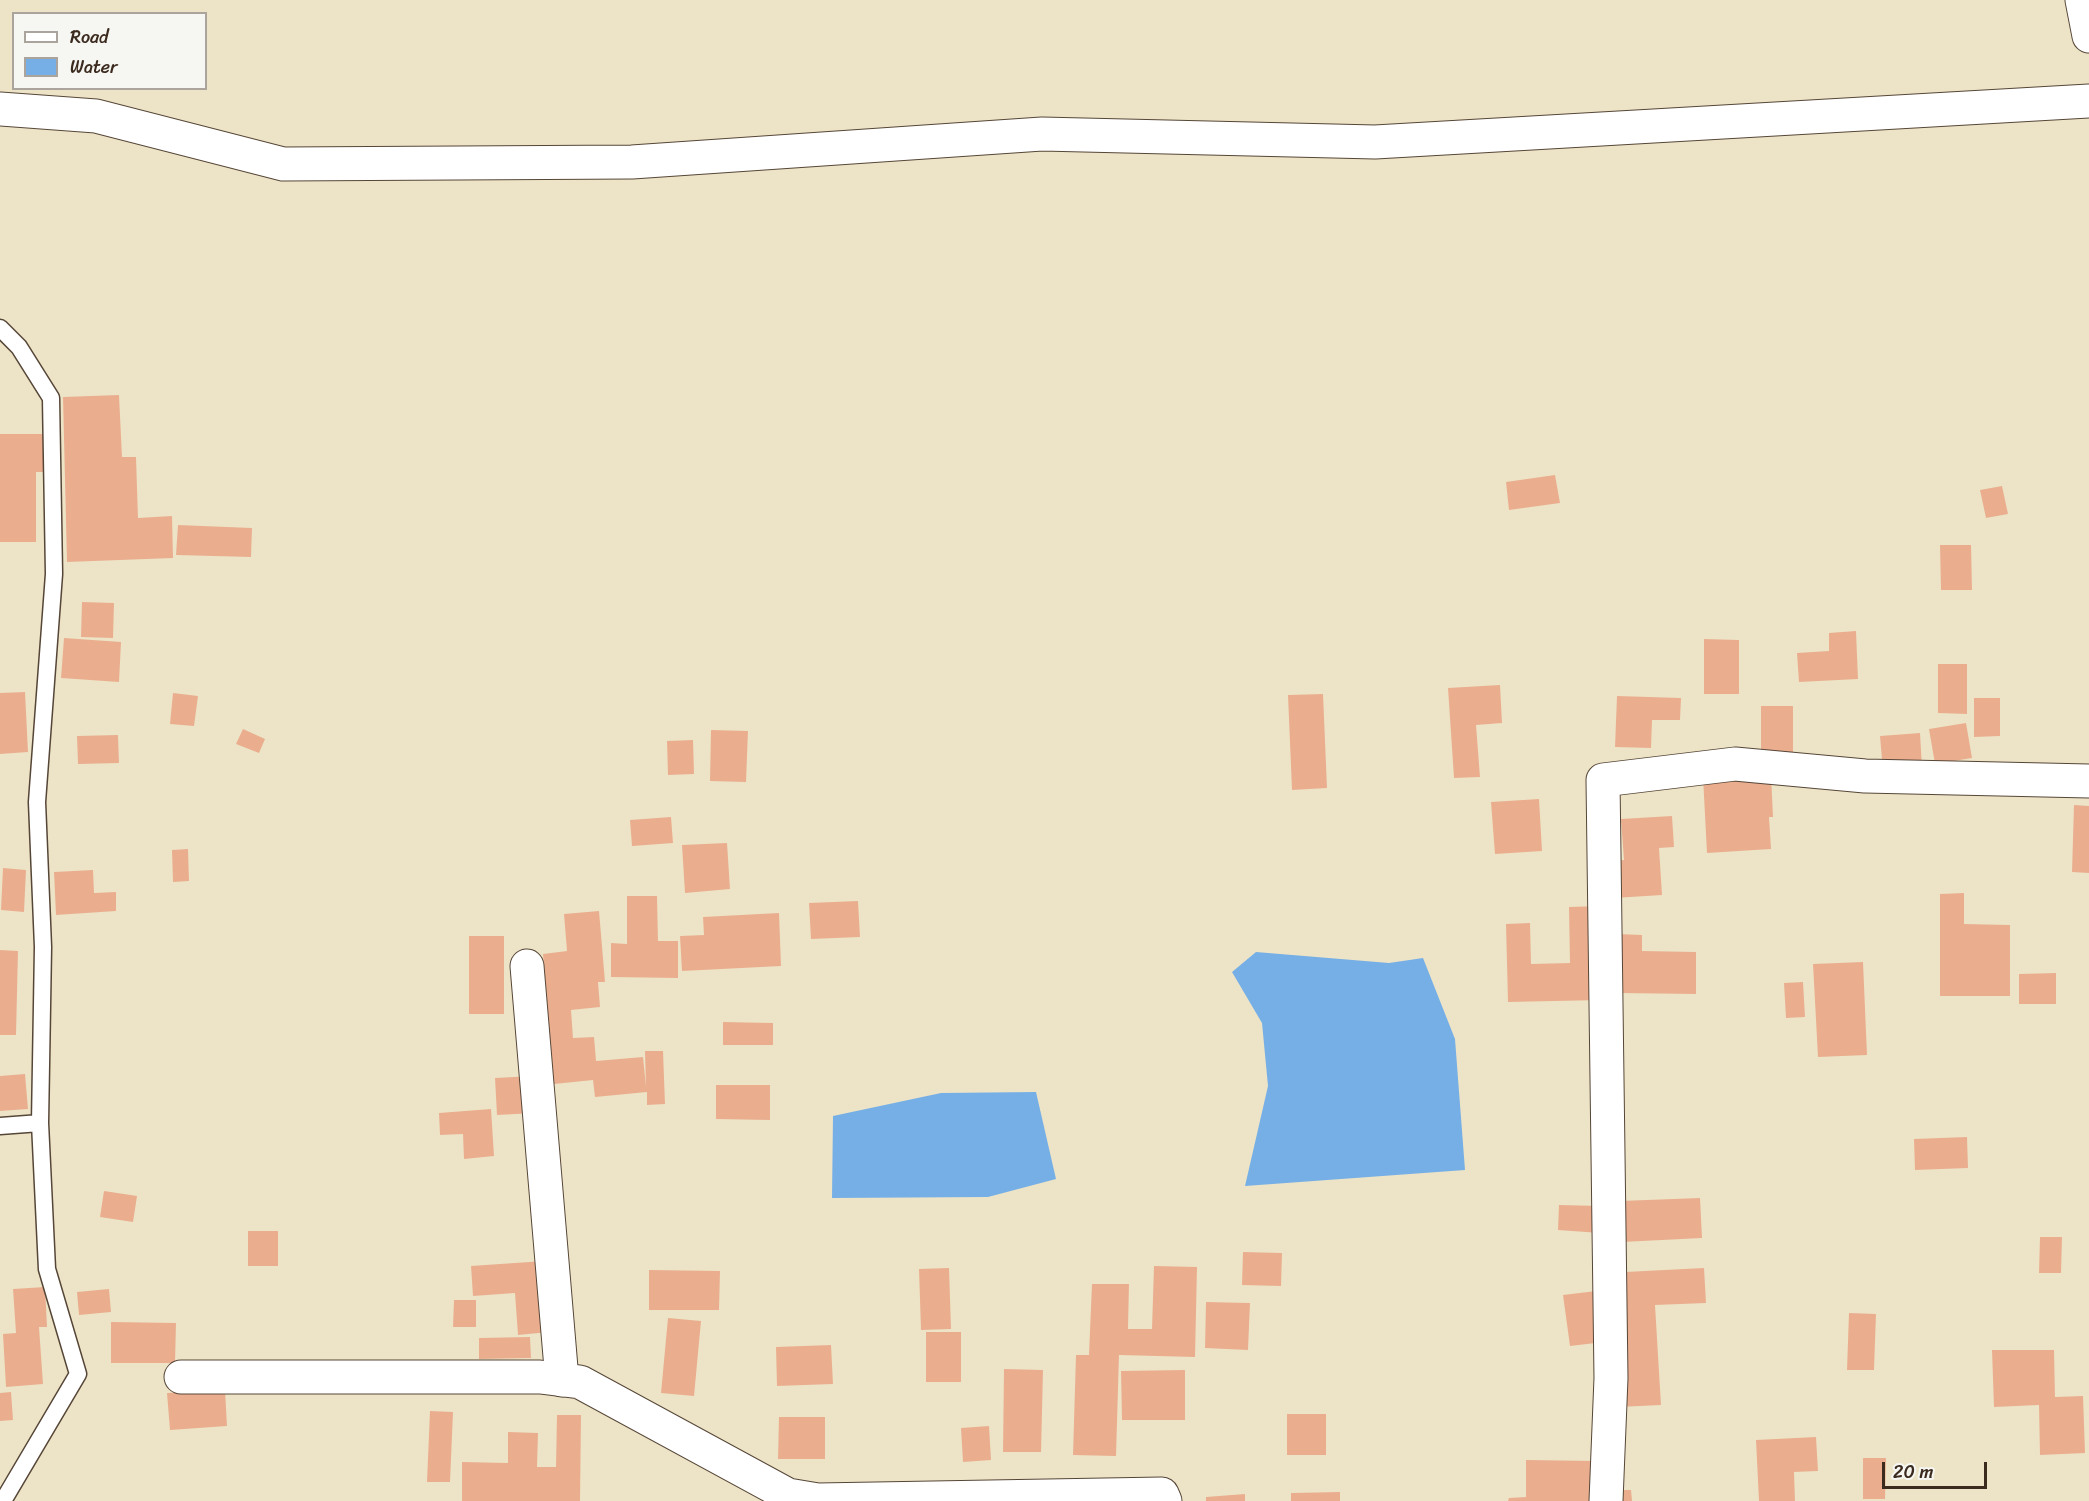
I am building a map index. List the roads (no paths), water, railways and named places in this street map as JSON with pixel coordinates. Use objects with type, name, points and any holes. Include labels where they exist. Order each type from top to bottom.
[{"type":"street","points":[[2082,0],[2089,36]]},
{"type":"street","points":[[0,109],[96,116],[283,164],[306,164],[632,162],[1042,134],[1376,142],[2089,101]]},
{"type":"street","points":[[1606,1501],[1611,1366],[1603,780],[1735,764],[1865,776],[2089,781]]},
{"type":"street","points":[[527,966],[562,1380]]},
{"type":"street","points":[[181,1377],[540,1377],[580,1382],[788,1494],[818,1500],[1162,1494],[1165,1501]]},
{"type":"lane","points":[[0,328],[19,348],[51,398],[54,574],[37,802],[43,947],[40,1123],[47,1269],[78,1374],[3,1501]]},
{"type":"lane","points":[[0,1126],[40,1123]]},
{"type":"water","points":[[1256,952],[1389,963],[1423,958],[1455,1039],[1465,1170],[1245,1186],[1268,1086],[1262,1023],[1232,972]]},
{"type":"water","points":[[1036,1092],[1056,1179],[988,1197],[832,1198],[833,1116],[941,1093]]}]
